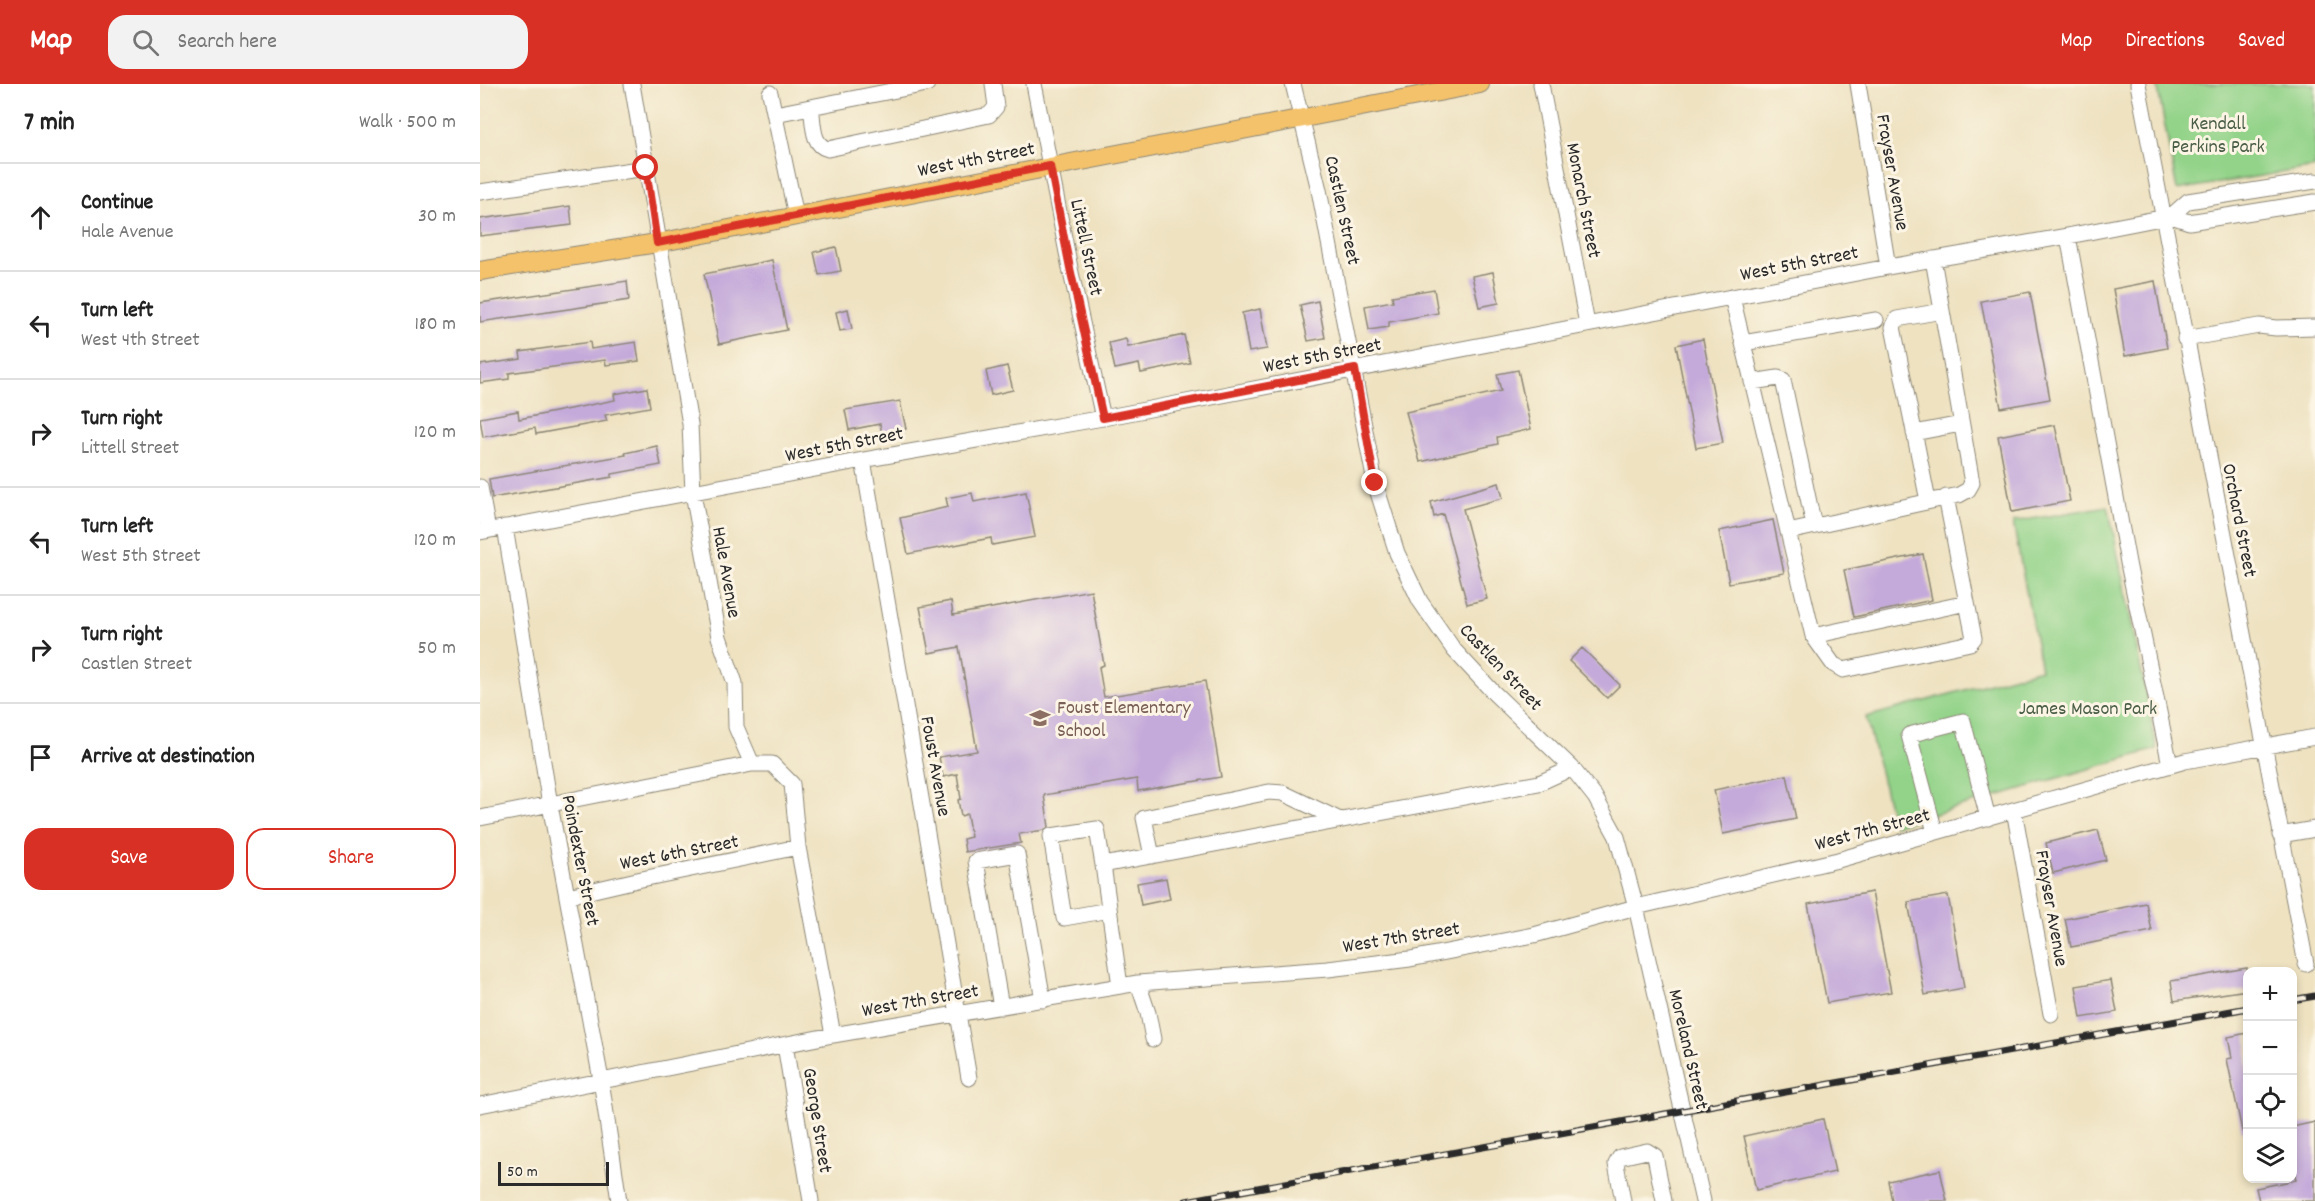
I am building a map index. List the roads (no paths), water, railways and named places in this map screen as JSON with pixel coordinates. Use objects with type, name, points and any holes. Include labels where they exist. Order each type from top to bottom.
[{"type":"main road","name":"West 4th Street","points":[[480,271],[657,243],[1480,84]]},
{"type":"street","name":"Hale Avenue","points":[[632,84],[657,243],[690,424],[693,493],[719,638],[735,683],[736,727],[752,764]]},
{"type":"street","points":[[775,114],[927,84]]},
{"type":"street","points":[[811,107],[817,142],[822,147],[828,148],[989,115],[996,107],[993,84]]},
{"type":"street","name":"Littell Street","points":[[1034,84],[1070,268],[1103,418]]},
{"type":"street","name":"Castlen Street","points":[[1293,84],[1303,119],[1355,369],[1375,483],[1397,553],[1420,601],[1454,650],[1494,693],[1572,768],[1596,797],[1617,837],[1636,907]]},
{"type":"street","name":"Monarch Street","points":[[1541,84],[1587,324]]},
{"type":"street","name":"Frayser Avenue","points":[[1858,84],[1888,267]]},
{"type":"street","name":"Orchard Street","points":[[2138,84],[2166,217],[2185,339],[2306,964]]},
{"type":"street","points":[[770,93],[796,216]]},
{"type":"street","points":[[480,192],[646,168]]},
{"type":"street","name":"West 5th Street","points":[[2166,217],[2188,201],[2315,181]]},
{"type":"street","name":"West 5th Street","points":[[484,531],[1103,418],[1888,267],[2166,217],[2189,222],[2315,202]]},
{"type":"street","points":[[2068,236],[2129,568],[2170,765]]},
{"type":"street","points":[[1788,532],[1946,497],[1968,490],[1972,483],[1933,259]]},
{"type":"street","points":[[1732,297],[1813,636],[1833,664],[1842,669],[1970,643],[1974,638],[1946,497]]},
{"type":"street","points":[[1928,501],[1894,323],[1897,319],[1942,311]]},
{"type":"street","points":[[1743,342],[1876,320]]},
{"type":"street","points":[[2185,339],[2259,326],[2315,327]]},
{"type":"street","points":[[1752,382],[1778,378],[1783,380],[1814,526]]},
{"type":"street","points":[[1914,433],[1961,423]]},
{"type":"street","name":"Foust Avenue","points":[[863,460],[969,1078]]},
{"type":"street","points":[[480,487],[484,531]]},
{"type":"street","name":"Poindexter Street","points":[[505,527],[550,805],[601,1080],[619,1201]]},
{"type":"street","points":[[1813,636],[1967,603]]},
{"type":"street","points":[[1935,832],[1910,735],[1963,721],[1988,818]]},
{"type":"street","name":"West 7th Street","points":[[480,1105],[833,1035],[1138,983],[1328,969],[1410,959],[1534,935],[1636,907],[1838,860],[2170,765],[2315,737]]},
{"type":"street","points":[[480,818],[752,764],[772,764],[792,784],[798,847],[833,1035]]},
{"type":"street","points":[[1103,865],[1539,783],[1572,768]]},
{"type":"street","points":[[1152,856],[1144,818],[1269,792],[1283,793],[1340,820]]},
{"type":"street","name":"Frayser Avenue","points":[[2014,810],[2051,1014]]},
{"type":"street","points":[[1109,910],[1064,918],[1051,836],[1097,829],[1103,865],[1120,986]]},
{"type":"street","points":[[2280,835],[2315,829]]},
{"type":"street","name":"West 6th Street","points":[[568,896],[798,847]]},
{"type":"street","points":[[1001,1007],[976,861],[1017,854],[1043,999]]},
{"type":"street","name":"Moreland Street","points":[[1636,907],[1703,1201]]},
{"type":"street","points":[[1138,983],[1148,1013],[1153,1039]]},
{"type":"street","name":"George Street","points":[[785,1045],[811,1201]]},
{"type":"street","points":[[1623,1201],[1616,1164],[1620,1157],[1647,1151],[1655,1155],[1664,1201]]},
{"type":"railway","points":[[2297,999],[2315,996]]},
{"type":"railway","points":[[1186,1201],[2243,1009]]},
{"type":"place","name":"Foust Elementary School","points":[[1040,718]]},
{"type":"park label","name":"Kendall Perkins Park","points":[[2218,134]]},
{"type":"park label","name":"James Mason Park","points":[[2088,707]]}]
